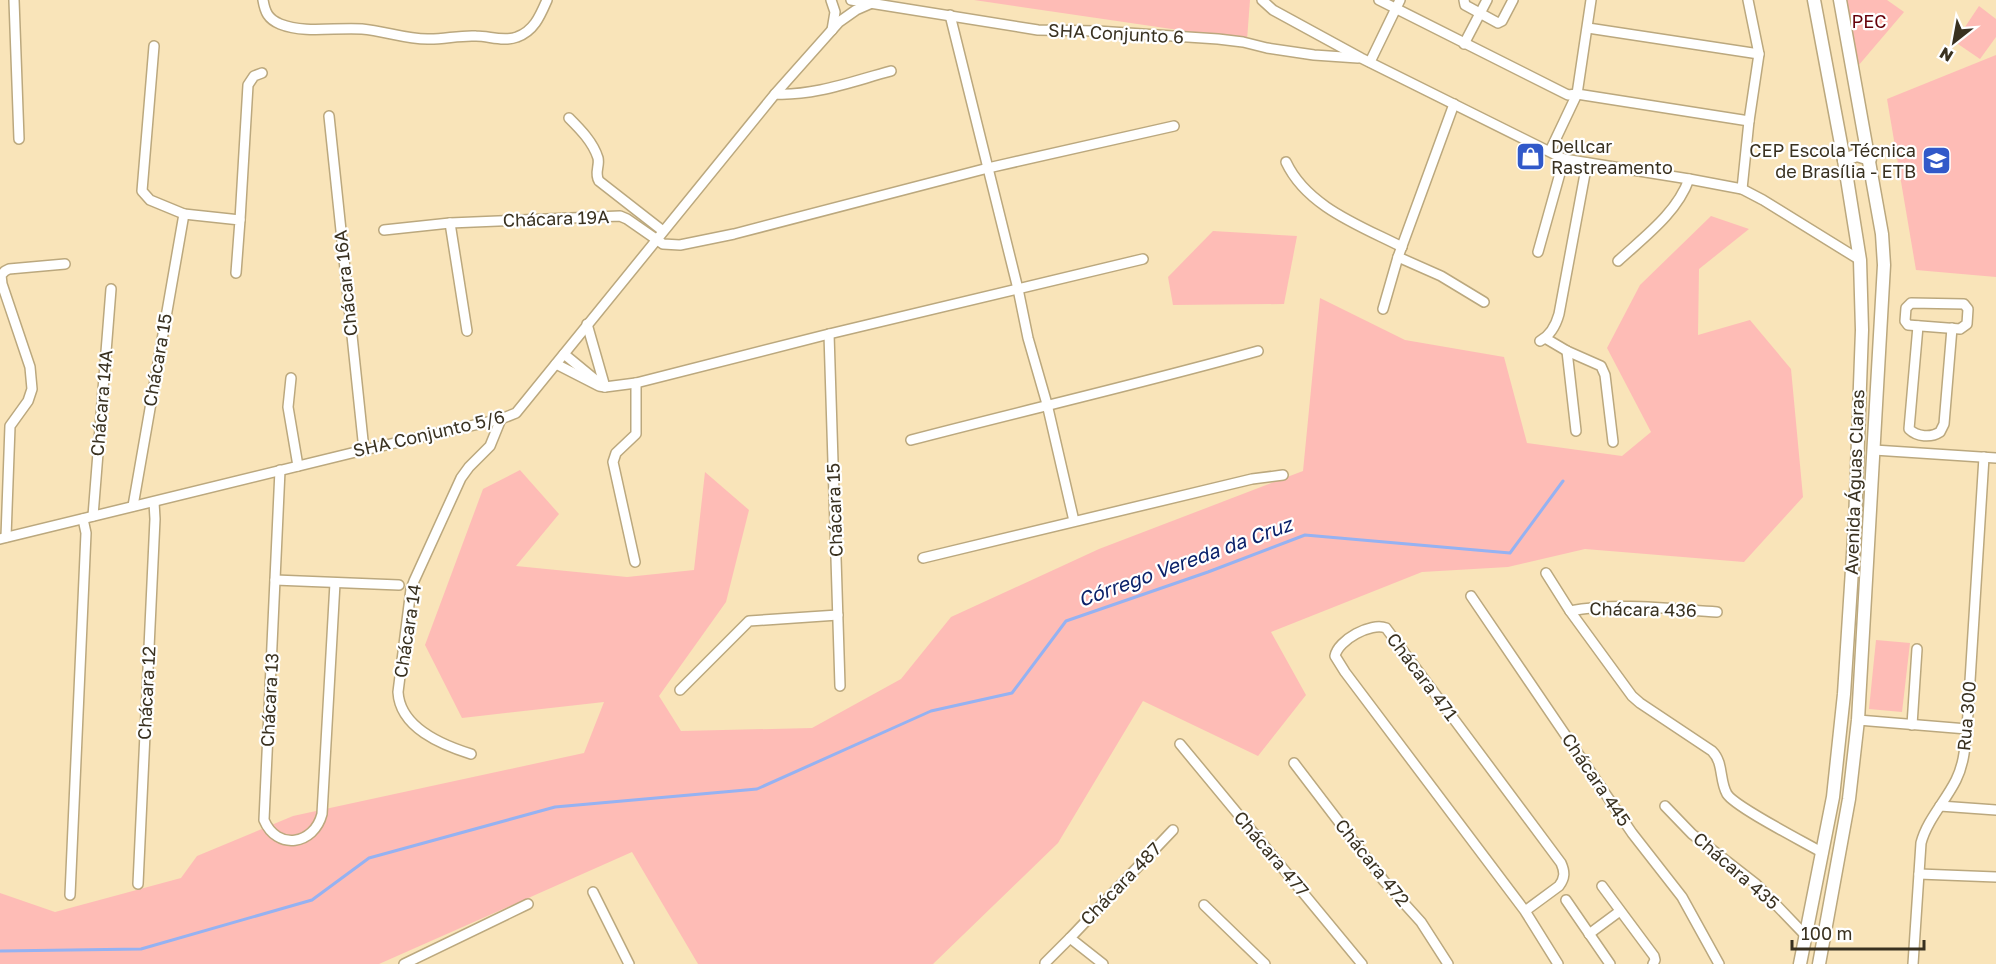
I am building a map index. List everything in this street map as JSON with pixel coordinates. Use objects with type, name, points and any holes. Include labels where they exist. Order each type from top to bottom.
[{"type":"main road","name":"Avenida Águas Claras","points":[[1800,964],[1833,797],[1844,694],[1853,552],[1862,330],[1860,260],[1814,0]]},
{"type":"main road","name":"Avenida Águas Claras","points":[[1819,964],[1849,799],[1858,720],[1884,265],[1882,234],[1870,159],[1840,0]]},
{"type":"main road","points":[[1844,160],[1857,155],[1870,159]]},
{"type":"main road","points":[[1860,306],[1883,309]]},
{"type":"main road","points":[[1833,797],[1849,799]]},
{"type":"street","points":[[14,0],[19,139]]},
{"type":"street","points":[[263,0],[265,11],[270,18],[282,25],[301,28],[360,29],[431,39],[476,36],[516,38],[534,26],[547,0]]},
{"type":"street","points":[[831,0],[835,12],[832,30]]},
{"type":"street","points":[[851,0],[872,3]]},
{"type":"street","points":[[1262,0],[1273,10],[1366,60],[1564,159],[1689,178],[1742,189],[1764,200],[1860,260]]},
{"type":"street","points":[[1379,0],[1398,4],[1464,44],[1568,95],[1577,94],[1749,121]]},
{"type":"street","points":[[1464,0],[1465,5],[1495,22],[1500,22],[1513,0]]},
{"type":"street","points":[[1464,44],[1487,0]]},
{"type":"street","points":[[1550,151],[1577,94],[1592,0]]},
{"type":"street","points":[[1742,189],[1759,54],[1748,0]]},
{"type":"street","name":"SHA Conjunto 5/6","points":[[3,538],[501,419],[516,413],[775,94],[839,22],[856,10],[872,3]]},
{"type":"street","name":"SHA Conjunto 6","points":[[872,3],[1038,30],[1097,31],[1218,39],[1314,55],[1366,60]]},
{"type":"street","points":[[1366,60],[1398,4]]},
{"type":"street","points":[[950,15],[1074,521]]},
{"type":"street","points":[[1587,28],[1759,54]]},
{"type":"street","points":[[154,46],[142,191],[150,200],[184,214],[240,220]]},
{"type":"street","points":[[775,94],[796,95],[827,89],[891,71]]},
{"type":"street","points":[[236,273],[248,85],[254,76],[262,73]]},
{"type":"street","points":[[1383,309],[1398,257],[1454,104]]},
{"type":"street","name":"Chácara 16A","points":[[329,116],[364,450]]},
{"type":"street","points":[[569,118],[587,136],[597,156],[596,174],[599,181],[663,231]]},
{"type":"street","points":[[656,240],[668,245],[698,242],[988,168],[1174,126]]},
{"type":"street","points":[[1538,252],[1564,159]]},
{"type":"street","points":[[1287,162],[1300,185],[1322,204],[1347,220],[1402,247]]},
{"type":"street","points":[[1587,163],[1562,303],[1556,325],[1543,340],[1601,366],[1605,375],[1613,442]]},
{"type":"street","points":[[1618,261],[1666,216],[1685,189],[1689,178]]},
{"type":"street","name":"Chácara 15","points":[[133,506],[184,214]]},
{"type":"street","name":"Chácara 19A","points":[[384,230],[450,223],[620,216],[656,240]]},
{"type":"street","points":[[450,223],[467,331]]},
{"type":"street","points":[[1842,249],[1857,245]]},
{"type":"street","points":[[1398,257],[1441,276],[1484,302]]},
{"type":"street","points":[[556,364],[594,384],[605,387],[636,383],[828,334],[1143,259]]},
{"type":"street","points":[[3,538],[6,525],[10,426],[28,401],[32,389],[30,367],[2,285],[1,275],[9,269],[64,264]]},
{"type":"street","name":"Chácara 14A","points":[[88,517],[111,289]]},
{"type":"street","points":[[1911,303],[1964,304],[1968,309],[1967,324],[1964,327],[1952,328],[1908,325],[1905,321],[1906,308],[1911,303]]},
{"type":"street","points":[[587,324],[605,387]]},
{"type":"street","points":[[1918,326],[1909,429],[1927,436],[1940,432],[1944,424],[1952,328]]},
{"type":"street","name":"Chácara 15","points":[[828,334],[840,686]]},
{"type":"street","points":[[911,441],[1047,404],[1159,379],[1258,351]]},
{"type":"street","points":[[1567,351],[1576,430]]},
{"type":"street","points":[[564,354],[605,387]]},
{"type":"street","points":[[291,378],[288,407],[298,466]]},
{"type":"street","points":[[635,562],[613,462],[616,453],[636,434],[636,383]]},
{"type":"street","name":"Chácara 14","points":[[471,754],[450,747],[417,728],[400,704],[398,692],[411,589],[414,581],[461,478],[490,446],[501,419]]},
{"type":"street","points":[[1926,453],[1927,436]]},
{"type":"street","points":[[1874,450],[1996,458]]},
{"type":"street","name":"Rua 300","points":[[1913,964],[1924,833],[1956,781],[1963,762],[1984,457]]},
{"type":"street","name":"Chácara 13","points":[[280,471],[264,820],[269,830],[288,840],[301,839],[310,835],[320,823],[335,583]]},
{"type":"street","points":[[923,558],[1252,479],[1283,475]]},
{"type":"street","name":"Chácara 12","points":[[138,884],[154,502]]},
{"type":"street","points":[[70,895],[88,517]]},
{"type":"street","name":"Chácara 436","points":[[1546,573],[1570,611],[1632,696],[1640,704],[1718,757],[1728,795],[1823,853]]},
{"type":"street","points":[[275,580],[399,585]]},
{"type":"street","name":"Chácara 445","points":[[1471,596],[1632,833],[1682,897],[1719,964]]},
{"type":"street","name":"Chácara 436","points":[[1570,611],[1584,608],[1643,607],[1717,612]]},
{"type":"street","points":[[680,690],[749,621],[838,615]]},
{"type":"street","name":"Chácara 471","points":[[1525,911],[1563,881],[1564,875],[1560,863],[1386,628],[1374,627],[1354,635],[1337,648],[1335,656],[1337,660],[1525,911],[1558,964]]},
{"type":"street","points":[[1912,725],[1917,648]]},
{"type":"street","points":[[1858,720],[1967,729]]},
{"type":"street","name":"Chácara 477","points":[[1180,744],[1362,964]]},
{"type":"street","name":"Chácara 472","points":[[1294,763],[1384,881],[1421,922],[1448,964]]},
{"type":"street","name":"Chácara 435","points":[[1665,806],[1692,834],[1756,884],[1807,937]]},
{"type":"street","points":[[1940,806],[1996,810]]},
{"type":"street","name":"Chácara 487","points":[[1045,963],[1173,830]]},
{"type":"street","points":[[1919,874],[1996,877]]},
{"type":"street","points":[[1602,886],[1654,956],[1653,964]]},
{"type":"street","points":[[593,892],[629,964]]},
{"type":"street","points":[[1566,900],[1610,964]]},
{"type":"street","points":[[404,964],[528,904]]},
{"type":"street","points":[[1204,905],[1265,964]]},
{"type":"street","points":[[1589,934],[1620,911]]},
{"type":"street","name":"Chácara 487","points":[[1070,938],[1103,964]]},
{"type":"green space","points":[[974,0],[1250,0],[1247,40]]},
{"type":"green space","name":"PEC","points":[[1845,0],[1887,0],[1904,12],[1858,66]]},
{"type":"green space","points":[[1979,6],[1996,19],[1996,37],[1980,59],[1955,42]]},
{"type":"green space","points":[[1996,55],[1996,277],[1916,270],[1887,99]]},
{"type":"green space","points":[[1711,216],[1749,229],[1699,269],[1698,335],[1750,320],[1791,369],[1803,497],[1744,562],[1585,549],[1508,567],[1422,572],[1271,632],[1306,695],[1258,756],[1143,701],[1058,843],[933,964],[698,964],[632,852],[379,964],[0,964],[0,893],[55,912],[181,878],[197,856],[293,816],[584,753],[604,702],[462,718],[425,645],[483,489],[520,470],[559,514],[516,566],[627,577],[694,570],[705,472],[749,510],[726,602],[659,696],[681,731],[812,728],[901,679],[951,617],[1099,549],[1303,471],[1320,298],[1405,340],[1504,357],[1527,443],[1622,456],[1651,432],[1607,348],[1640,285]]},
{"type":"green space","points":[[1213,231],[1297,236],[1284,304],[1173,305],[1168,277]]},
{"type":"green space","points":[[1876,640],[1910,643],[1902,712],[1869,709]]},
{"type":"waterway","name":"Córrego Vereda da Cruz","points":[[0,951],[141,949],[312,900],[369,858],[555,807],[757,789],[931,711],[1012,693],[1066,621],[1208,572],[1305,535],[1510,553],[1563,481]]},
{"type":"place","name":"Dellcar Rastreamento","points":[[1530,157]]},
{"type":"place","name":"CEP Escola Técnica de Brasília - ETB","points":[[1937,161]]}]
